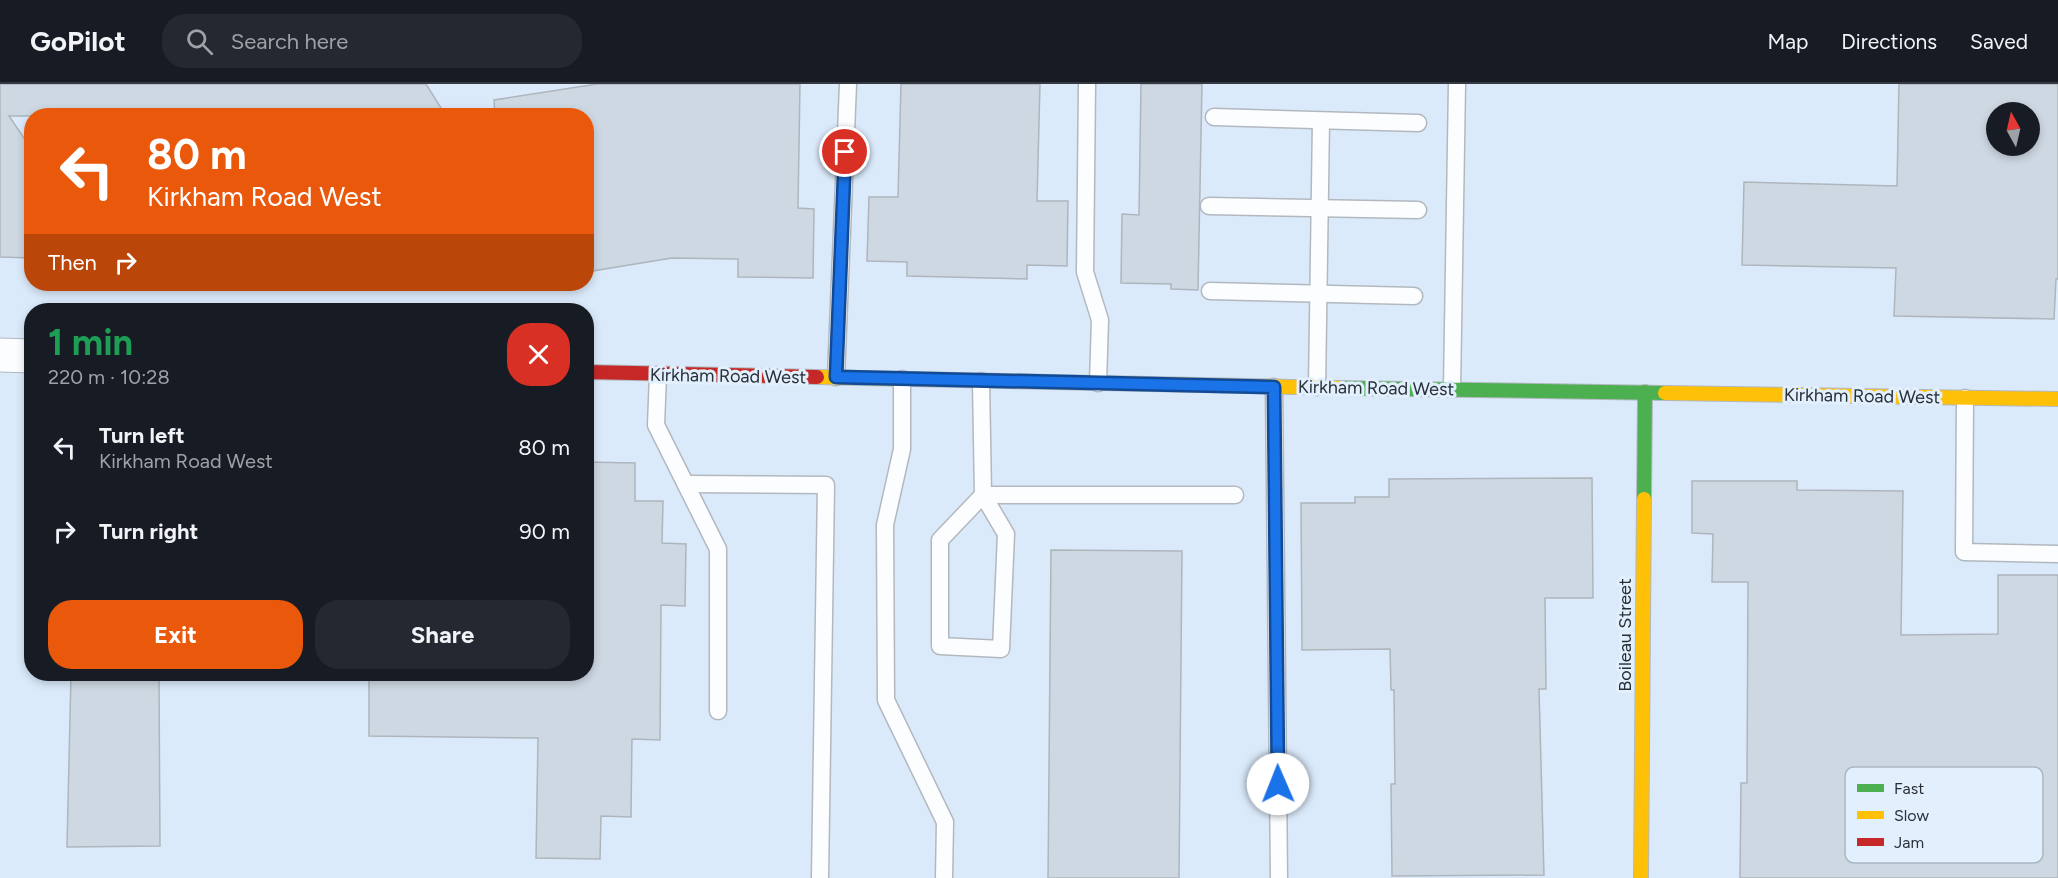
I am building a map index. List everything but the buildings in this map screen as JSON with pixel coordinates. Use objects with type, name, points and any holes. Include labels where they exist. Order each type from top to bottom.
[{"type":"street","points":[[0,355],[24,356]]},
{"type":"street","name":"Kirkham Road West","points":[[594,372],[1274,387],[2058,399]]},
{"type":"street","name":"Boileau Street","points":[[1641,878],[1645,392]]},
{"type":"lane","points":[[836,377],[848,84]]},
{"type":"lane","points":[[1087,84],[1085,272],[1100,320],[1098,383]]},
{"type":"lane","points":[[1452,389],[1457,84]]},
{"type":"lane","points":[[1214,117],[1418,123]]},
{"type":"lane","points":[[1317,387],[1321,121]]},
{"type":"lane","points":[[1209,206],[1418,210]]},
{"type":"lane","points":[[1210,291],[1414,296]]},
{"type":"lane","points":[[658,375],[657,425],[718,549],[718,711]]},
{"type":"lane","points":[[902,379],[902,449],[885,525],[886,700],[945,822],[944,878]]},
{"type":"lane","points":[[981,381],[983,495],[1005,534],[1001,649],[940,646],[940,540],[983,495],[1235,495]]},
{"type":"lane","points":[[1274,387],[1279,878]]},
{"type":"lane","points":[[1965,398],[1964,552],[2058,554]]},
{"type":"lane","points":[[687,484],[826,484],[820,878]]},
{"type":"shaded area","points":[[0,84],[2058,84],[2058,878],[0,878]]},
{"type":"traffic: fast","points":[[1341,388],[1665,393]]},
{"type":"traffic: fast","points":[[1644,499],[1645,392]]},
{"type":"traffic: slow","points":[[817,377],[1341,388]]},
{"type":"traffic: slow","points":[[1665,393],[2058,399]]},
{"type":"traffic: slow","points":[[1641,878],[1644,499]]},
{"type":"traffic: jam","points":[[594,372],[817,377]]},
{"type":"route","points":[[845,152],[836,377],[1274,387],[1278,784]]}]
